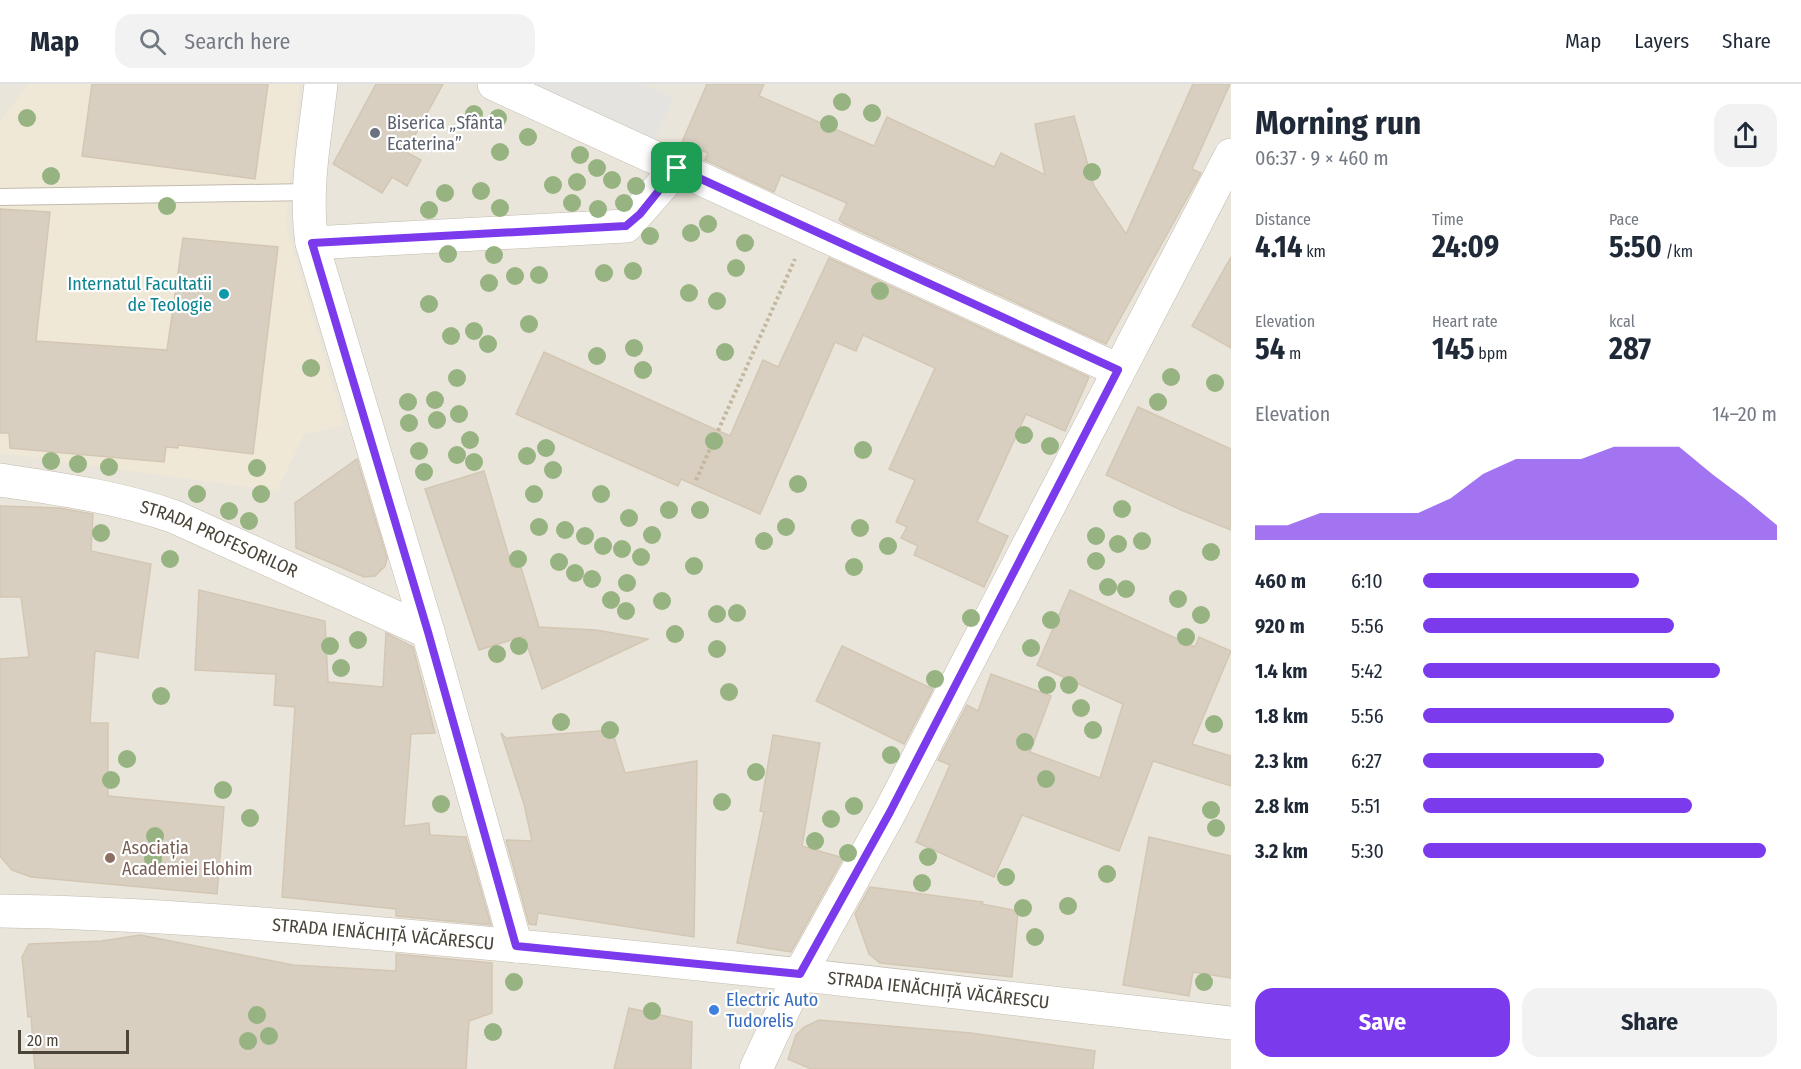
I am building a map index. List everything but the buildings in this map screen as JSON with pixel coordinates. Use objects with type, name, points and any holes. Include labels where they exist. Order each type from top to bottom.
[{"type":"street","points":[[321,84],[309,192],[308,217],[312,243],[428,632],[516,946]]},
{"type":"street","points":[[494,84],[1118,370]]},
{"type":"street","points":[[756,1069],[800,974],[890,812],[1231,154]]},
{"type":"street","points":[[312,243],[626,226],[640,214],[677,168]]},
{"type":"street","name":"STRADA PROFESORILOR","points":[[0,480],[98,495],[135,503],[176,517],[428,632]]},
{"type":"street","name":"STRADA IENĂCHIȚĂ VĂCĂRESCU","points":[[0,911],[258,923],[516,946],[800,974],[1231,1023]]},
{"type":"lane","points":[[0,197],[309,192]]},
{"type":"path","points":[[696,480],[808,228]]},
{"type":"shaded area","points":[[0,84],[1231,84],[1231,1069],[0,1069]]},
{"type":"shaded area","points":[[28,84],[300,84],[286,225],[344,425],[304,434],[277,491],[0,453],[0,122]]},
{"type":"shaded area","points":[[514,84],[641,84],[673,98],[652,145]]},
{"type":"place","name":"Biserica „Sfânta Ecaterina”","points":[[375,133]]},
{"type":"place","name":"Internatul Facultatii de Teologie","points":[[224,294]]},
{"type":"place","name":"Asociația Academiei Elohim","points":[[110,858]]},
{"type":"place","name":"Electric Auto Tudorelis","points":[[714,1010]]},
{"type":"route","points":[[677,168],[1118,370],[890,812],[800,974],[516,946],[428,632],[312,243],[626,226],[640,214],[677,168]]}]
